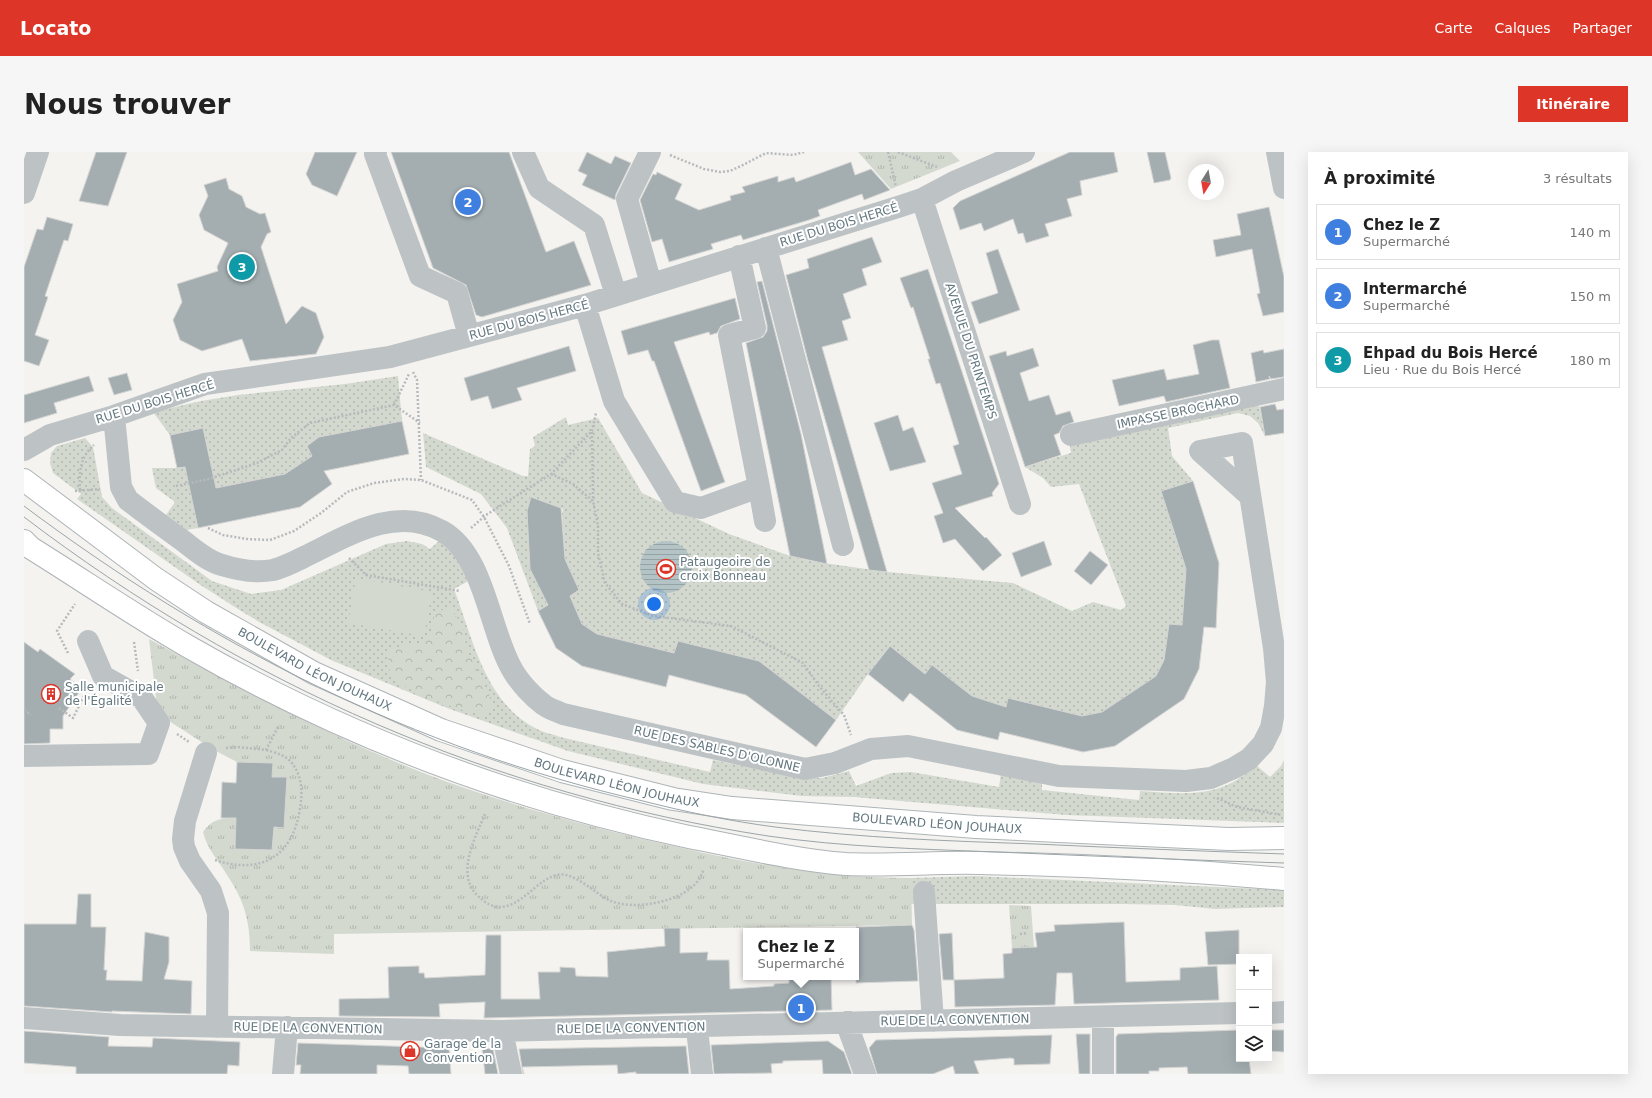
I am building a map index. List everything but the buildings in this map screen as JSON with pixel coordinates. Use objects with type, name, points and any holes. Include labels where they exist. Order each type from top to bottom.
[{"type":"main road","name":"BOULEVARD LÉON JOUHAUX","points":[[24,480],[150,574],[206,612],[314,673],[441,730],[562,771],[673,799],[732,808],[976,827],[1229,839],[1284,838]]},
{"type":"main road","points":[[24,541],[130,611],[190,648],[302,705],[359,732],[436,763],[547,801],[606,817],[730,845],[788,856],[846,864],[977,863],[1183,871],[1284,879]]},
{"type":"street","points":[[376,152],[375,154],[420,276],[457,293],[469,336]]},
{"type":"street","points":[[523,152],[539,188],[594,225],[616,295]]},
{"type":"street","name":"RUE DU BOIS HERCÉ","points":[[24,450],[50,435],[114,416],[205,384],[390,357],[585,305],[922,199],[956,182],[1024,152]]},
{"type":"street","points":[[1277,152],[1284,188]]},
{"type":"street","points":[[651,284],[627,199],[659,153]]},
{"type":"street","points":[[24,193],[31,162]]},
{"type":"street","name":"AVENUE DU PRINTEMPS","points":[[922,199],[1020,504]]},
{"type":"street","points":[[766,248],[844,545]]},
{"type":"street","points":[[739,256],[755,328],[729,335],[765,521]]},
{"type":"street","points":[[585,305],[614,401],[675,502],[701,508],[759,487]]},
{"type":"street","name":"IMPASSE BROCHARD","points":[[1071,435],[1284,389]]},
{"type":"street","name":"RUE DES SABLES D'OLONNE","points":[[114,416],[121,487],[128,500],[205,557],[221,565],[239,569],[256,571],[272,570],[286,566],[361,529],[384,522],[404,520],[425,524],[442,531],[456,541],[468,556],[484,596],[503,652],[514,672],[544,705],[563,714],[805,769],[835,763],[871,749],[908,746],[1059,776],[1186,781],[1211,778],[1234,768],[1249,759],[1263,744],[1271,728],[1277,682],[1274,648],[1250,496]]},
{"type":"street","points":[[24,756],[148,754],[159,723],[142,698],[103,676],[88,641]]},
{"type":"street","points":[[206,753],[185,821],[183,838],[186,853],[211,891],[218,913],[218,1027]]},
{"type":"street","points":[[924,892],[933,1021]]},
{"type":"street","points":[[1272,1013],[1284,1012]]},
{"type":"street","name":"RUE DE LA CONVENTION","points":[[24,1018],[120,1025],[502,1031],[1236,1013]]},
{"type":"street","points":[[1103,1017],[1103,1074]]},
{"type":"street","points":[[848,1022],[849,1030],[865,1074]]},
{"type":"street","points":[[283,1074],[287,1027]]},
{"type":"street","points":[[698,1027],[702,1074]]},
{"type":"street","points":[[502,1031],[511,1074]]},
{"type":"path","points":[[659,153],[704,169],[720,172],[730,171],[766,152],[793,155],[804,152]]},
{"type":"path","points":[[888,152],[901,206]]},
{"type":"path","points":[[898,152],[941,168],[956,182]]},
{"type":"path","points":[[411,370],[417,380],[420,423],[421,480]]},
{"type":"path","points":[[394,405],[406,380]]},
{"type":"path","points":[[176,486],[209,479],[257,463],[282,450],[291,438],[310,424],[394,405],[420,423]]},
{"type":"path","points":[[596,411],[592,431],[593,501],[598,526],[598,553],[605,583],[622,604],[653,616],[731,626],[803,663],[819,686],[844,715],[851,733],[852,756]]},
{"type":"path","points":[[456,541],[486,515],[551,474],[592,431]]},
{"type":"path","points":[[80,490],[79,476],[82,460],[90,449],[98,442]]},
{"type":"path","points":[[551,474],[573,484],[593,501]]},
{"type":"path","points":[[334,543],[366,575],[484,596]]},
{"type":"path","points":[[71,656],[57,632],[75,604]]},
{"type":"path","points":[[59,708],[73,718],[88,688],[85,681]]},
{"type":"path","points":[[24,710],[31,715]]},
{"type":"path","points":[[159,723],[206,753],[223,748],[238,747],[266,750],[283,756],[290,761],[300,779],[302,790],[299,817],[295,831],[287,845],[269,860],[258,864],[245,866],[227,864],[186,853]]},
{"type":"path","points":[[266,750],[279,725]]},
{"type":"path","points":[[1186,781],[1237,807],[1284,816]]},
{"type":"path","points":[[485,814],[471,848],[468,878],[474,892],[479,897],[494,906],[511,904],[522,899],[551,876],[559,874],[574,878],[591,890],[612,901],[624,905],[646,904],[670,898],[691,888],[698,880],[704,869]]},
{"type":"path","points":[[1020,934],[1027,933]]},
{"type":"green space","points":[[858,152],[951,152],[960,161],[891,189]]},
{"type":"green space","points":[[398,376],[402,421],[319,437],[307,446],[312,456],[285,474],[191,494],[198,528],[187,530],[166,515],[175,502],[156,488],[152,468],[177,468],[211,462],[203,428],[170,435],[153,412],[201,401],[238,395],[345,384]]},
{"type":"green space","points":[[1258,401],[1265,436],[1258,423],[1250,416],[1238,413],[1168,428],[1172,456],[1193,481],[1161,491],[1186,569],[1182,625],[1156,676],[1102,712],[1082,716],[1009,698],[1006,707],[972,696],[932,666],[925,674],[890,646],[868,674],[836,720],[759,661],[678,641],[674,653],[597,634],[582,624],[570,596],[579,590],[565,559],[563,509],[532,497],[527,511],[530,569],[548,605],[538,611],[507,528],[481,494],[426,467],[423,433],[523,476],[528,476],[530,449],[535,446],[533,437],[566,417],[568,425],[598,418],[642,493],[729,534],[790,556],[810,561],[887,572],[1013,583],[1072,611],[1093,602],[1121,610],[1126,606],[1079,484],[1051,487],[1043,478],[1025,467],[1071,453],[1069,441]]},
{"type":"green space","points":[[85,438],[93,447],[102,497],[112,508],[212,581],[251,594],[281,590],[386,544],[407,541],[422,544],[430,549],[440,540],[447,544],[472,579],[454,589],[483,668],[493,686],[505,703],[519,718],[537,729],[560,737],[710,772],[713,760],[800,778],[822,778],[849,771],[856,786],[891,773],[911,772],[999,787],[1001,773],[1042,780],[1042,790],[1139,800],[1140,791],[1188,793],[1216,789],[1230,784],[1243,776],[1256,765],[1270,777],[1281,766],[1284,760],[1284,823],[1066,815],[854,797],[802,796],[703,784],[568,751],[447,708],[331,660],[261,623],[202,586],[77,499],[81,494],[53,473],[50,463],[51,453],[57,446]]},
{"type":"green space","points":[[356,578],[432,592],[424,636],[348,623]]},
{"type":"green space","points":[[450,608],[461,623],[468,652],[489,694],[492,708],[484,716],[423,696],[391,676],[388,662],[390,650],[406,645],[425,642],[432,629],[435,612]]},
{"type":"green space","points":[[149,639],[285,711],[390,760],[519,806],[614,832],[765,865],[852,876],[911,878],[912,925],[334,934],[334,954],[250,951],[249,930],[242,902],[233,884],[210,849],[203,832],[210,824],[217,820],[236,818],[236,849],[272,850],[274,827],[284,828],[287,777],[272,777],[272,763],[237,762],[214,750],[158,714]]},
{"type":"green space","points":[[975,876],[1284,890],[1284,907],[1215,909],[1175,905],[1122,904],[911,904],[911,878]]},
{"type":"green space","points":[[1009,905],[1031,906],[1035,961],[1021,948],[1012,948]]},
{"type":"shaded area","name":"Pataugeoire de croix Bonneau","points":[[661,541],[671,541],[685,548],[692,562],[692,572],[685,586],[671,593],[661,593],[651,589],[644,582],[640,572],[640,562],[644,552],[651,545]]},
{"type":"tram line","points":[[24,506],[95,557],[168,604],[242,647],[318,686],[396,722],[476,752],[558,779],[643,801],[725,819],[807,831],[937,840],[1284,854]]},
{"type":"tram line","points":[[24,517],[108,577],[195,632],[284,681],[376,724],[470,761],[567,792],[666,817],[768,836],[825,843],[910,849],[1284,863]]},
{"type":"place","name":"Intermarché","points":[[468,202]]},
{"type":"place","name":"Ehpad du Bois Hercé","points":[[242,267]]},
{"type":"place","name":"Pataugeoire de croix Bonneau","points":[[666,569]]},
{"type":"place","name":"Salle municipale de l'Égalité","points":[[51,694]]},
{"type":"place","name":"Chez le Z","points":[[801,1008]]},
{"type":"place","name":"Garage de la Convention","points":[[410,1051]]}]
